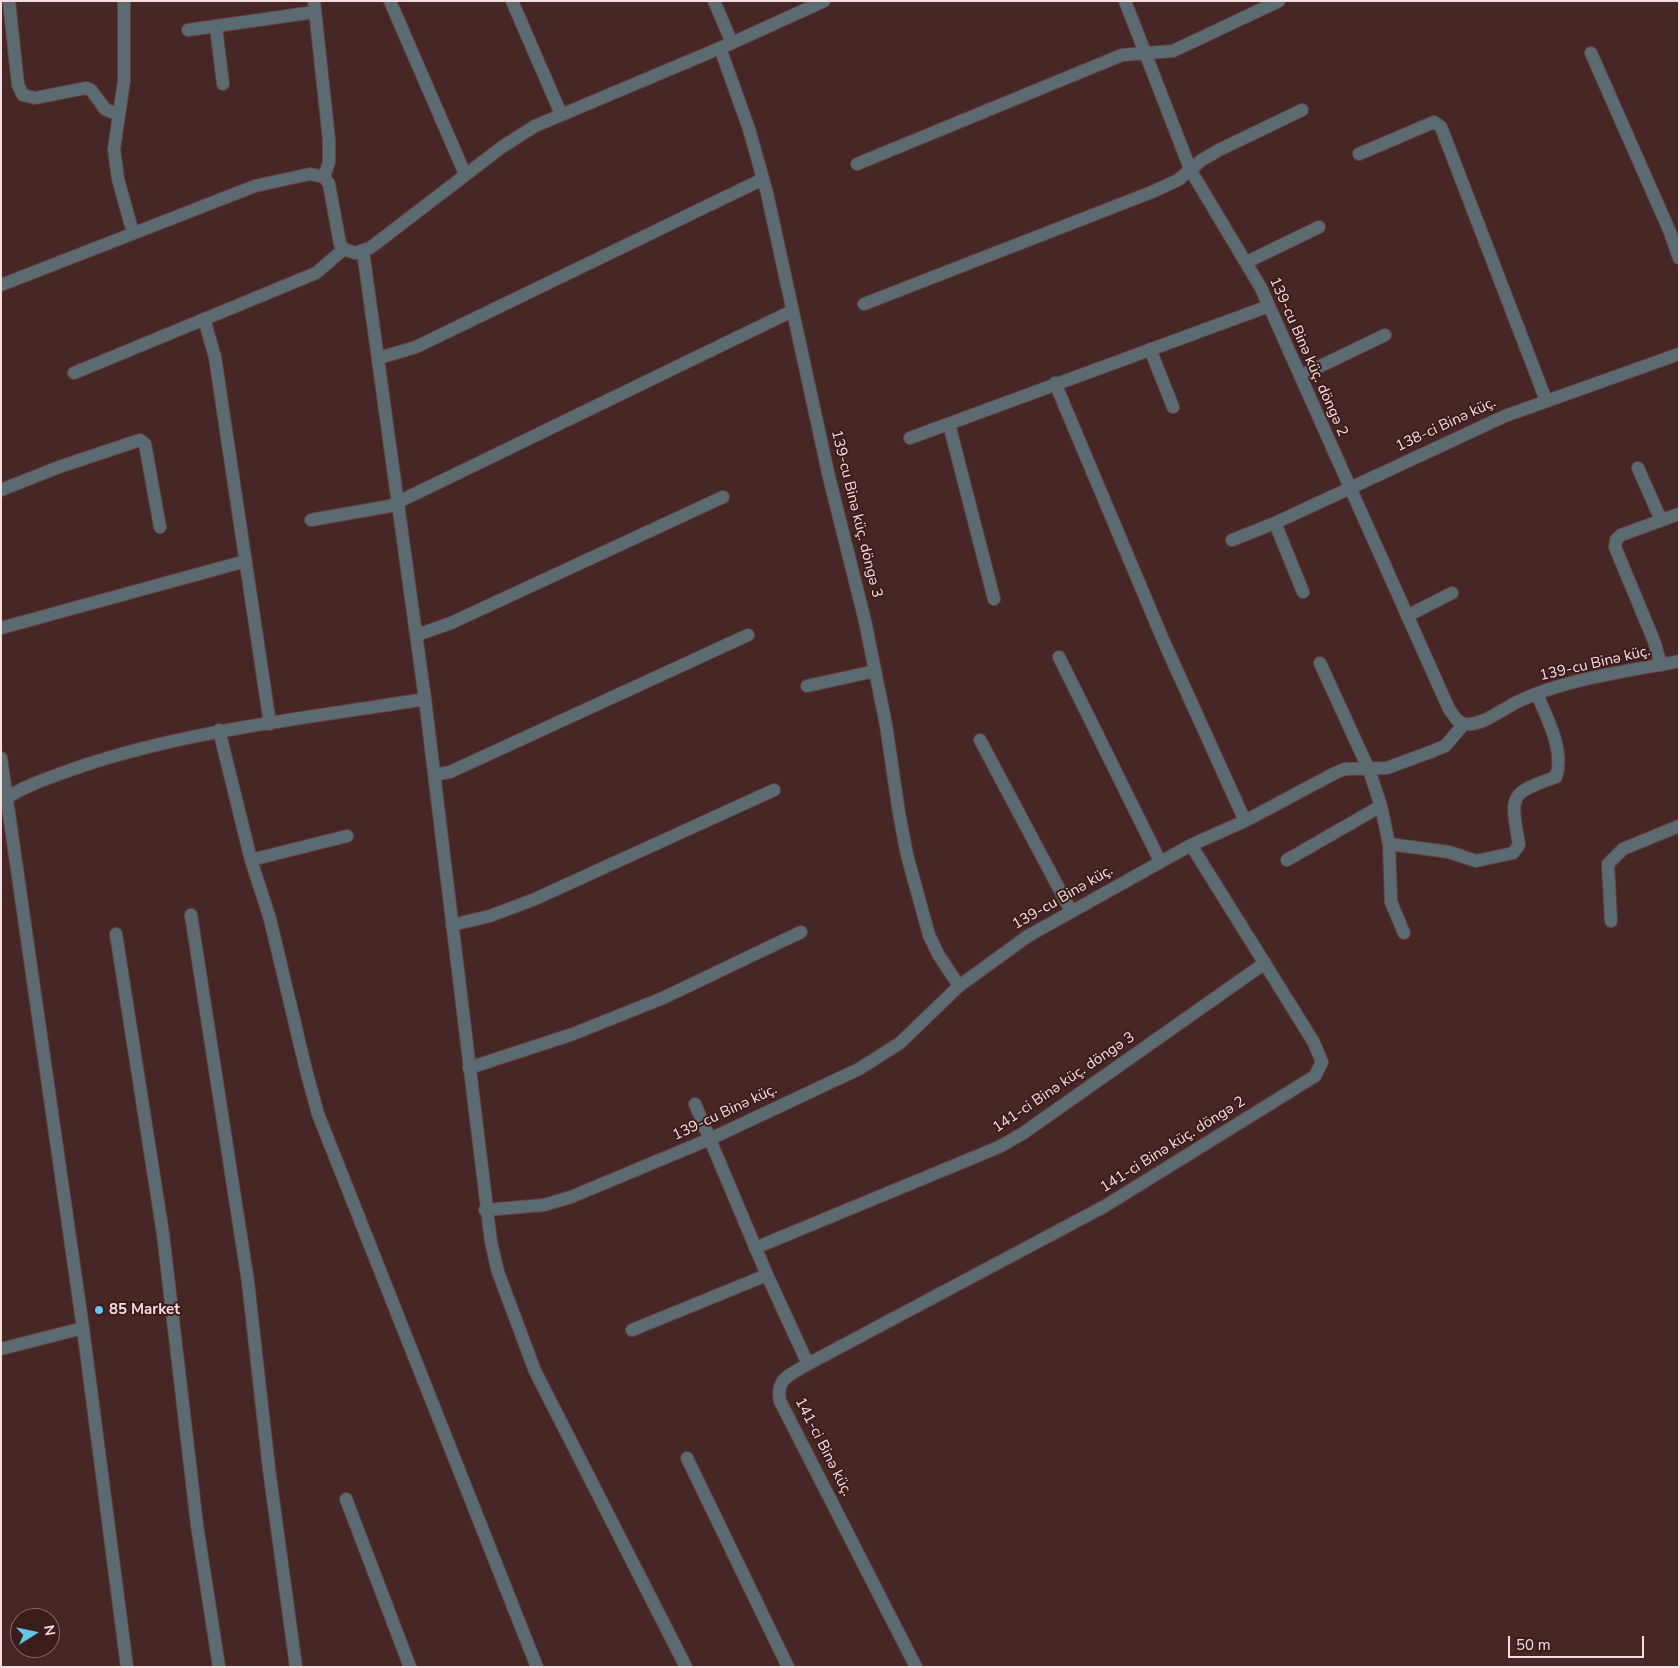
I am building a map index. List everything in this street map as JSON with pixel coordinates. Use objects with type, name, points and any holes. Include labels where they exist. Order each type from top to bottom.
[{"type":"street","points":[[9,1],[18,86],[24,95],[35,98],[86,88],[91,90],[105,109],[119,115]]},
{"type":"street","points":[[124,1],[126,60],[114,149],[115,162],[133,233]]},
{"type":"street","points":[[390,1],[464,174]]},
{"type":"street","points":[[512,1],[561,114]]},
{"type":"street","name":"139-cu Binə küç. döngə 3","points":[[714,1],[763,179],[875,670],[886,725],[899,813],[922,913],[938,954],[959,986]]},
{"type":"street","points":[[1,285],[270,182],[310,174],[324,177],[332,191],[337,236],[344,249],[355,252],[363,251],[387,237],[464,174],[521,134],[561,114],[726,46],[824,1]]},
{"type":"street","name":"139-cu Binə küç. döngə 2","points":[[1125,1],[1190,171],[1246,262],[1269,306],[1449,709],[1457,720],[1464,724]]},
{"type":"street","points":[[856,164],[1122,55],[1146,52],[1162,54],[1173,51],[1279,1]]},
{"type":"street","points":[[188,30],[216,27],[315,6],[329,140],[329,162],[324,177]]},
{"type":"street","points":[[216,27],[223,84]]},
{"type":"street","points":[[1591,52],[1670,232],[1679,258]]},
{"type":"street","points":[[864,304],[1152,192],[1190,171],[1202,160],[1219,150],[1302,110]]},
{"type":"street","points":[[1359,154],[1434,122],[1441,127],[1546,400]]},
{"type":"street","points":[[378,358],[416,347],[763,179]]},
{"type":"street","points":[[1246,262],[1319,227]]},
{"type":"street","points":[[74,373],[316,273],[344,249]]},
{"type":"street","points":[[363,251],[417,635],[485,1210],[498,1272],[535,1370],[686,1667]]},
{"type":"street","points":[[910,438],[1055,383],[1269,306]]},
{"type":"street","points":[[311,520],[382,508],[399,502],[792,310]]},
{"type":"street","points":[[204,319],[215,357],[270,724]]},
{"type":"street","points":[[1300,376],[1385,335]]},
{"type":"street","points":[[1150,349],[1174,407]]},
{"type":"street","name":"138-ci Binə küç.","points":[[1232,540],[1275,523],[1505,416],[1679,354]]},
{"type":"street","points":[[1055,383],[1164,642],[1245,821]]},
{"type":"street","points":[[949,424],[994,599]]},
{"type":"street","points":[[1,490],[59,467],[140,440],[145,444],[160,527]]},
{"type":"street","points":[[1638,468],[1661,520]]},
{"type":"street","points":[[417,635],[451,623],[723,497]]},
{"type":"street","points":[[1661,665],[1654,641],[1615,547],[1616,540],[1621,535],[1679,514]]},
{"type":"street","points":[[1275,523],[1303,592]]},
{"type":"street","points":[[1,628],[246,561]]},
{"type":"street","points":[[1407,616],[1452,593]]},
{"type":"street","points":[[434,775],[450,772],[748,635]]},
{"type":"street","points":[[1060,657],[1160,861]]},
{"type":"street","name":"139-cu Binə küç.","points":[[485,1210],[518,1209],[544,1205],[571,1197],[710,1139],[879,1058],[900,1043],[959,986],[1004,952],[1071,911],[1160,861],[1245,821],[1335,773],[1345,769],[1369,770],[1386,768],[1445,746],[1464,724],[1477,723],[1537,694],[1560,686],[1679,662]]},
{"type":"street","points":[[1320,663],[1369,770],[1381,806],[1389,844],[1391,902],[1404,933]]},
{"type":"street","points":[[807,686],[875,670]]},
{"type":"street","points":[[1389,844],[1449,852],[1476,861],[1513,853],[1519,845],[1513,807],[1516,796],[1526,788],[1556,777],[1560,764],[1556,743],[1537,694]]},
{"type":"street","points":[[5,799],[46,779],[115,755],[219,730],[270,724],[425,699]]},
{"type":"street","points":[[219,730],[251,860],[270,919],[318,1114],[537,1667]]},
{"type":"street","points":[[980,740],[1071,911]]},
{"type":"street","points":[[1,758],[5,799],[84,1328],[126,1667]]},
{"type":"street","points":[[452,925],[490,916],[534,899],[774,790]]},
{"type":"street","points":[[1287,860],[1381,806]]},
{"type":"street","points":[[1611,921],[1608,864],[1623,849],[1679,826]]},
{"type":"street","points":[[251,860],[347,836]]},
{"type":"street","name":"141-ci Binə küç. döngə 2","points":[[808,1364],[1105,1206],[1314,1076],[1322,1062],[1313,1040],[1191,845]]},
{"type":"street","points":[[191,915],[248,1282],[269,1469],[296,1667]]},
{"type":"street","points":[[469,1068],[573,1034],[663,998],[801,932]]},
{"type":"street","points":[[116,934],[163,1234],[197,1525],[219,1667]]},
{"type":"street","name":"141-ci Binə küç. döngə 3","points":[[755,1248],[999,1147],[1022,1134],[1265,963]]},
{"type":"street","points":[[695,1104],[755,1248],[808,1364]]},
{"type":"street","points":[[632,1330],[767,1275]]},
{"type":"street","points":[[1,1349],[84,1328]]},
{"type":"street","name":"141-ci Binə küç.","points":[[808,1364],[784,1378],[778,1391],[780,1400],[916,1667]]},
{"type":"street","points":[[687,1458],[788,1667]]},
{"type":"street","points":[[346,1499],[410,1667]]},
{"type":"place","name":"85 Market","points":[[99,1310]]}]
